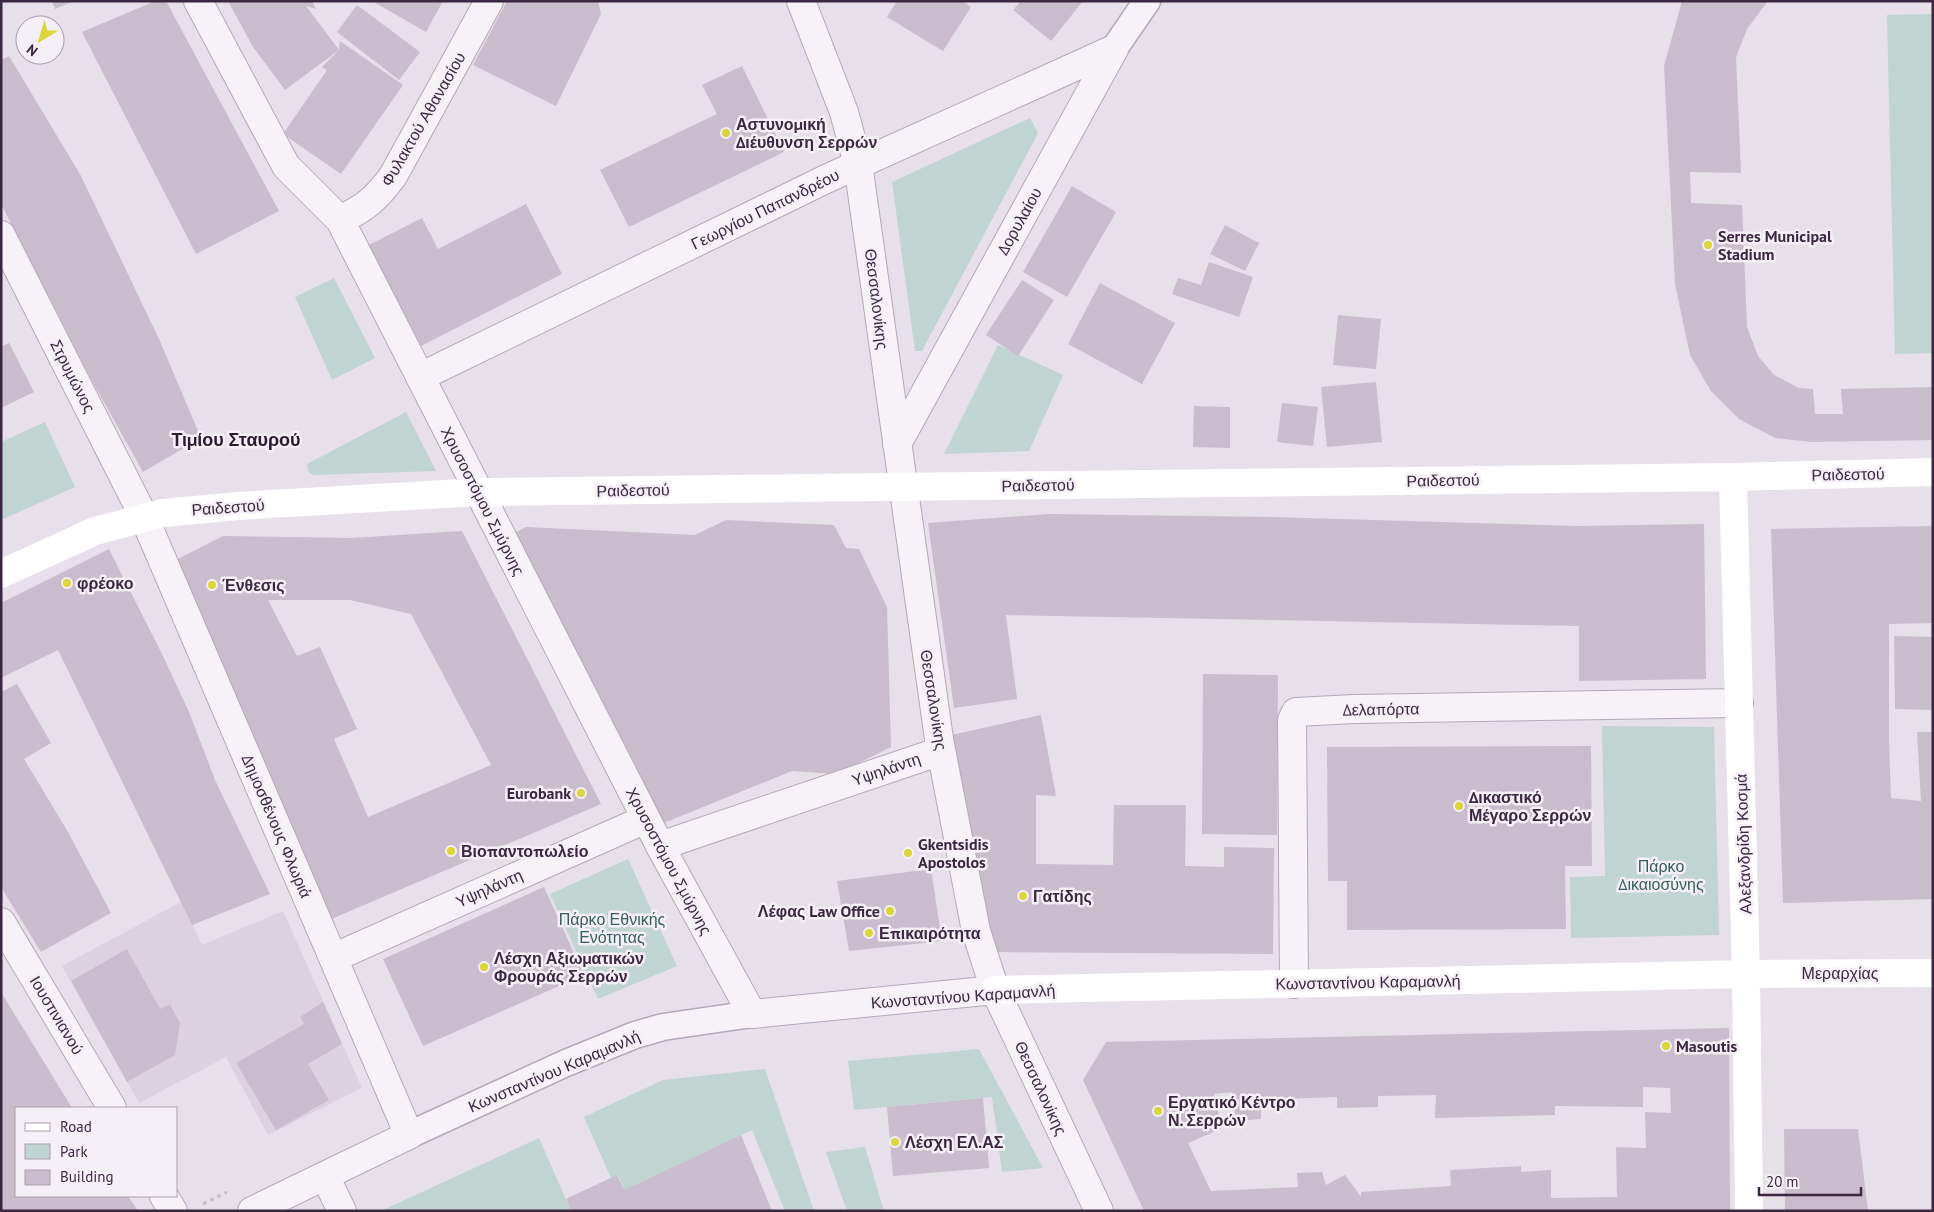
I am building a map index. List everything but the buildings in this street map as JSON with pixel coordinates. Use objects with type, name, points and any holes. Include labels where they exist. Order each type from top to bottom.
[{"type":"main road","name":"Ραιδεστού","points":[[144,517],[181,510],[479,492],[1733,477],[1933,472]]},
{"type":"main road","name":"Αλεξανδρίδη Κοσμά","points":[[1733,477],[1746,974],[1749,1211]]},
{"type":"main road","points":[[1,574],[95,531],[144,517]]},
{"type":"main road","name":"Μεραρχίας","points":[[1746,974],[1933,973]]},
{"type":"main road","name":"Κωνσταντίνου Καραμανλή","points":[[995,990],[1746,974]]},
{"type":"street","name":"Χρυσοστόμου Σμύρνης","points":[[198,1],[286,166],[340,220],[660,846],[752,1014]]},
{"type":"street","name":"Φυλακτού Αθανασίου","points":[[340,220],[364,208],[376,198],[393,176],[489,1]]},
{"type":"street","name":"Θεσσαλονίκης","points":[[801,1],[844,112],[858,164],[941,750],[976,931],[995,990],[1099,1211]]},
{"type":"street","name":"Δορυλαίου","points":[[897,444],[1114,49],[1147,1]]},
{"type":"street","name":"Γεωργίου Παπανδρέου","points":[[420,377],[858,164],[1114,49]]},
{"type":"street","name":"Στρυμώνος","points":[[1,235],[144,517]]},
{"type":"street","name":"Δημοσθένους Φλωριά","points":[[144,517],[409,1135]]},
{"type":"street","name":"Δελαπόρτα","points":[[1294,984],[1292,720],[1296,712],[1354,709],[1739,703]]},
{"type":"street","name":"Υψηλάντη","points":[[660,846],[941,750]]},
{"type":"street","name":"Υψηλάντη","points":[[333,958],[646,819]]},
{"type":"street","name":"Ιουστινιανού","points":[[1,922],[111,1107]]},
{"type":"street","name":"Κωνσταντίνου Καραμανλή","points":[[252,1211],[409,1135],[608,1045],[663,1028],[752,1014],[995,990]]},
{"type":"street","points":[[325,1176],[342,1211]]},
{"type":"street","points":[[165,1197],[173,1211]]},
{"type":"shaded area","points":[[181,902],[202,945],[283,911],[362,1088],[268,1135],[226,1057],[139,1103],[62,966]]},
{"type":"green space","points":[[1933,14],[1933,353],[1895,354],[1887,15]]},
{"type":"green space","points":[[1030,118],[1038,133],[922,351],[915,351],[892,182]]},
{"type":"green space","points":[[334,278],[375,358],[332,380],[295,297]]},
{"type":"green space","points":[[998,345],[1063,375],[1029,451],[944,454]]},
{"type":"green space","points":[[406,412],[436,471],[313,475],[308,471],[307,464]]},
{"type":"green space","points":[[45,422],[75,487],[1,520],[1,442]]},
{"type":"green space","name":"Πάρκο Δικαιοσύνης","points":[[1602,726],[1714,727],[1719,935],[1571,938],[1570,877],[1605,876]]},
{"type":"green space","name":"Πάρκο Εθνικής Ενότητας","points":[[628,859],[677,966],[598,999],[550,894]]},
{"type":"green space","points":[[979,1049],[1043,1168],[1002,1172],[992,1097],[854,1110],[848,1061]]},
{"type":"green space","points":[[765,1069],[814,1211],[785,1211],[752,1130],[624,1190],[618,1175],[611,1178],[584,1117],[663,1080]]},
{"type":"green space","points":[[539,1138],[571,1211],[383,1210]]},
{"type":"green space","points":[[865,1147],[884,1211],[847,1211],[826,1152]]},
{"type":"place","name":"Αστυνομική Διέυθυνση Σερρών","points":[[726,133]]},
{"type":"place","name":"Serres Municipal Stadium","points":[[1708,245]]},
{"type":"place","name":"φρέοκο","points":[[67,583]]},
{"type":"place","name":"Ένθεσις","points":[[212,585]]},
{"type":"place","name":"Eurobank","points":[[581,793]]},
{"type":"place","name":"Δικαστικό Μέγαρο Σερρών","points":[[1459,806]]},
{"type":"place","name":"Βιοπαντοπωλείο","points":[[451,851]]},
{"type":"place","name":"Gkentsidis Apostolos","points":[[908,853]]},
{"type":"place","name":"Γατίδης","points":[[1023,896]]},
{"type":"place","name":"Λέφας Law Office","points":[[890,911]]},
{"type":"place","name":"Επικαιρότητα","points":[[869,933]]},
{"type":"place","name":"Λέσχη Αξιωματικών Φρουράς Σερρών","points":[[484,967]]},
{"type":"place","name":"Masoutis","points":[[1666,1046]]},
{"type":"place","name":"Εργατικό Κέντρο Ν. Σερρών","points":[[1158,1111]]},
{"type":"place","name":"Λέσχη ΕΛ.ΑΣ","points":[[895,1142]]},
{"type":"district","name":"Τιμίου Σταυρού","points":[[236,440]]}]
